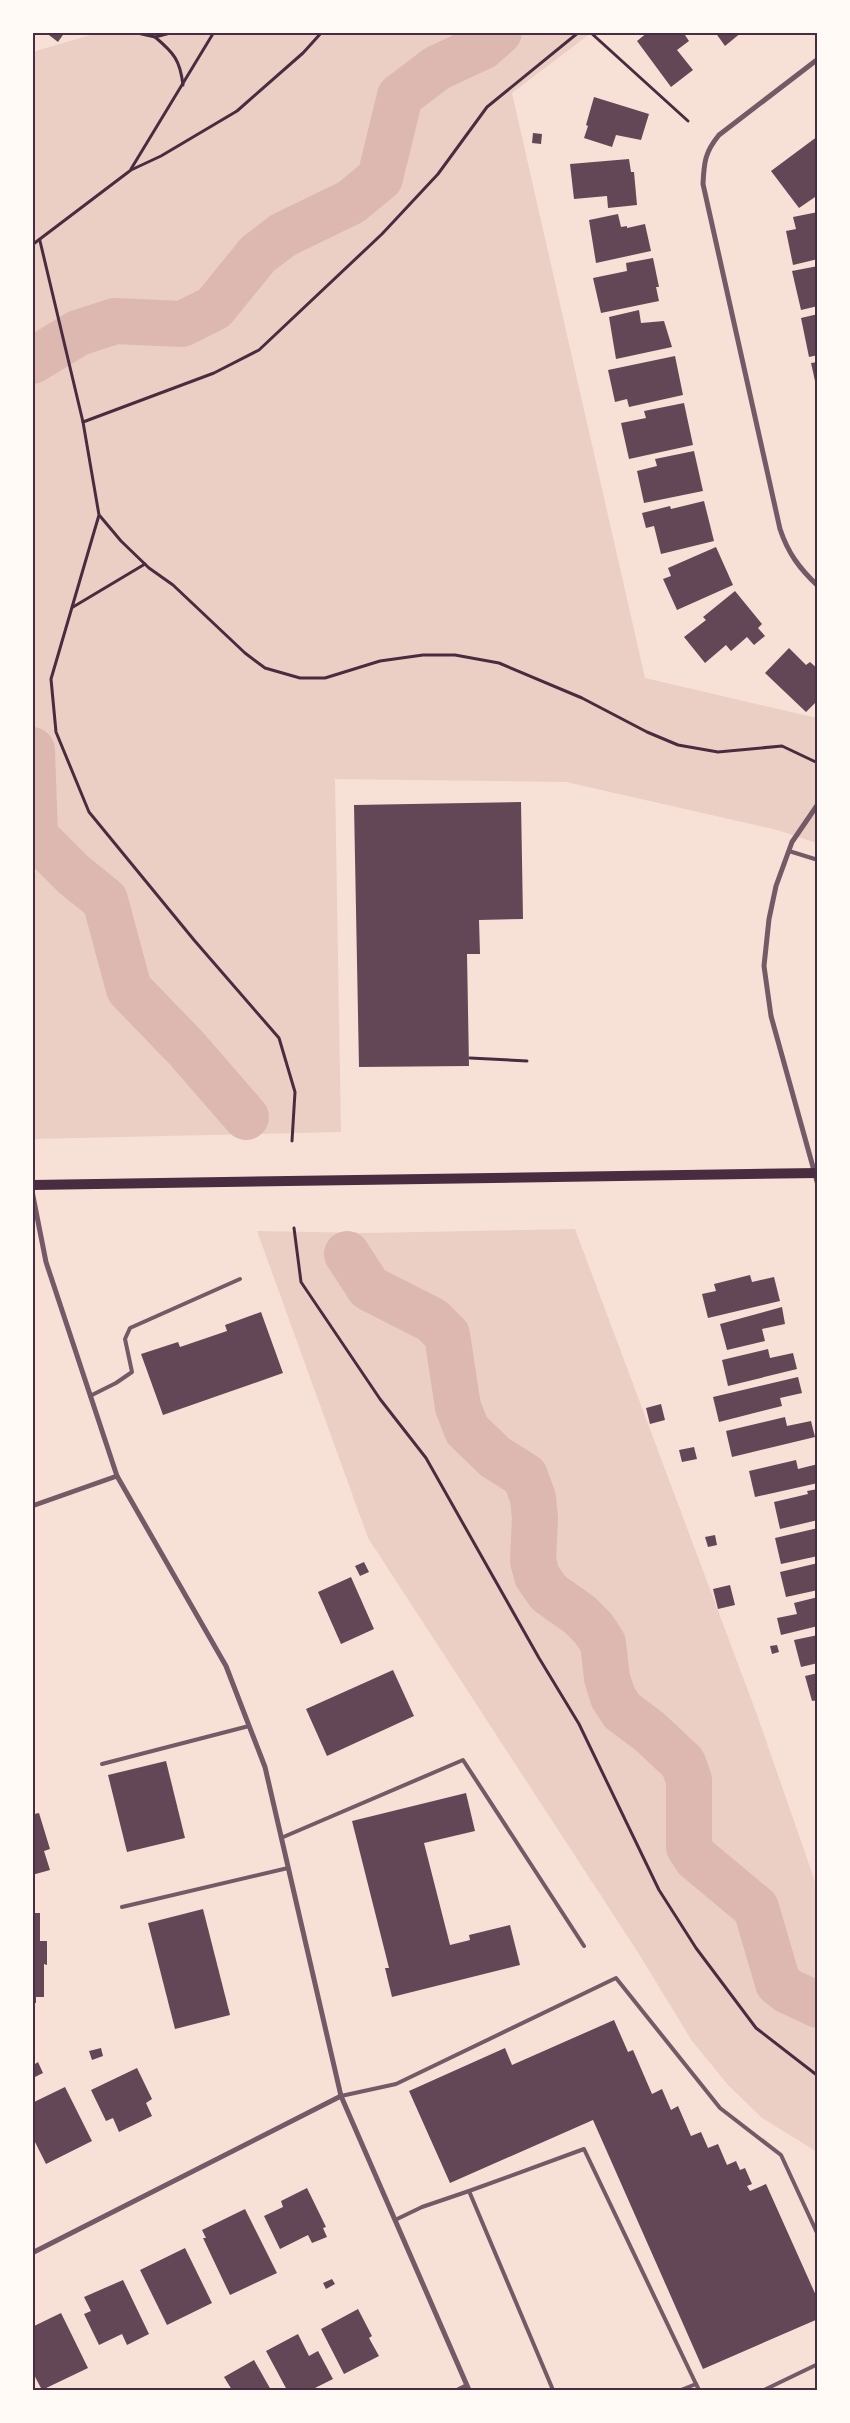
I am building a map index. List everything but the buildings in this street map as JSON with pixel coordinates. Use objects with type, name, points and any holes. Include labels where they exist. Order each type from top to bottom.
[{"type":"main road","points":[[32,1186],[816,1173]]},
{"type":"street","points":[[818,59],[719,135],[708,149],[704,166],[703,184],[780,529],[786,548],[798,567],[818,586]]},
{"type":"street","points":[[818,804],[792,842],[776,886],[769,919],[764,966],[771,1016],[818,1185]]},
{"type":"street","points":[[32,1191],[46,1262],[116,1476],[226,1666],[265,1767],[341,2096],[468,2388],[458,2390]]},
{"type":"street","points":[[32,1506],[116,1476]]},
{"type":"street","points":[[32,2253],[341,2096]]},
{"type":"lane","points":[[789,851],[818,860]]},
{"type":"lane","points":[[90,1396],[116,1383],[132,1372],[125,1339],[130,1328],[240,1278]]},
{"type":"lane","points":[[102,1764],[249,1726]]},
{"type":"lane","points":[[281,1838],[463,1760],[584,1946]]},
{"type":"lane","points":[[122,1907],[288,1868]]},
{"type":"lane","points":[[341,2096],[396,2084],[616,1978],[720,2108],[781,2156],[818,2235]]},
{"type":"lane","points":[[395,2220],[422,2207],[584,2149],[699,2390]]},
{"type":"lane","points":[[470,2191],[553,2390]]},
{"type":"lane","points":[[764,2390],[818,2364]]},
{"type":"lane","points":[[681,2390],[696,2384]]},
{"type":"path","points":[[133,32],[155,37],[174,32]]},
{"type":"path","points":[[131,170],[214,32]]},
{"type":"path","points":[[32,245],[131,170],[160,156],[237,111],[303,53],[322,32]]},
{"type":"path","points":[[83,422],[214,373],[259,350],[382,234],[432,180],[487,107],[579,32]]},
{"type":"path","points":[[590,32],[688,121]]},
{"type":"path","points":[[155,37],[174,54],[181,70],[183,85]]},
{"type":"path","points":[[40,240],[56,299],[83,422],[99,515],[51,679],[56,732],[89,812],[194,940],[279,1038],[295,1092],[292,1141]]},
{"type":"path","points":[[99,515],[121,541],[173,585],[245,653],[265,668],[300,678],[325,678],[380,661],[423,655],[455,655],[499,663],[582,698],[647,732],[678,744],[718,752],[782,746],[818,764]]},
{"type":"path","points":[[72,607],[146,564]]},
{"type":"path","points":[[470,1058],[527,1061]]},
{"type":"path","points":[[294,1228],[301,1282],[380,1399],[426,1458],[539,1658],[580,1724],[659,1890],[696,1948],[756,2028],[818,2076]]},
{"type":"shaded area","points":[[101,32],[591,33],[512,93],[645,678],[817,718],[817,843],[777,830],[566,782],[335,779],[341,1132],[33,1139],[32,52]]},
{"type":"shaded area","points":[[575,1229],[756,1712],[817,1887],[817,2152],[762,2118],[728,2085],[692,2041],[637,1951],[368,1538],[257,1231],[367,1233]]},
{"type":"waterway","points":[[32,361],[78,333],[115,321],[182,324],[214,308],[258,254],[283,235],[351,202],[380,178],[400,96],[437,68],[482,47],[499,32]]},
{"type":"waterway","points":[[32,750],[35,836],[74,875],[105,900],[129,989],[186,1048],[246,1117]]},
{"type":"waterway","points":[[347,1254],[369,1288],[432,1320],[447,1335],[458,1407],[467,1430],[495,1457],[525,1476],[533,1498],[535,1518],[533,1561],[537,1576],[549,1593],[580,1615],[593,1628],[603,1643],[607,1678],[613,1697],[622,1711],[650,1732],[683,1763],[689,1780],[689,1847],[696,1858],[756,1908],[778,1983],[788,1991],[818,2005]]}]
